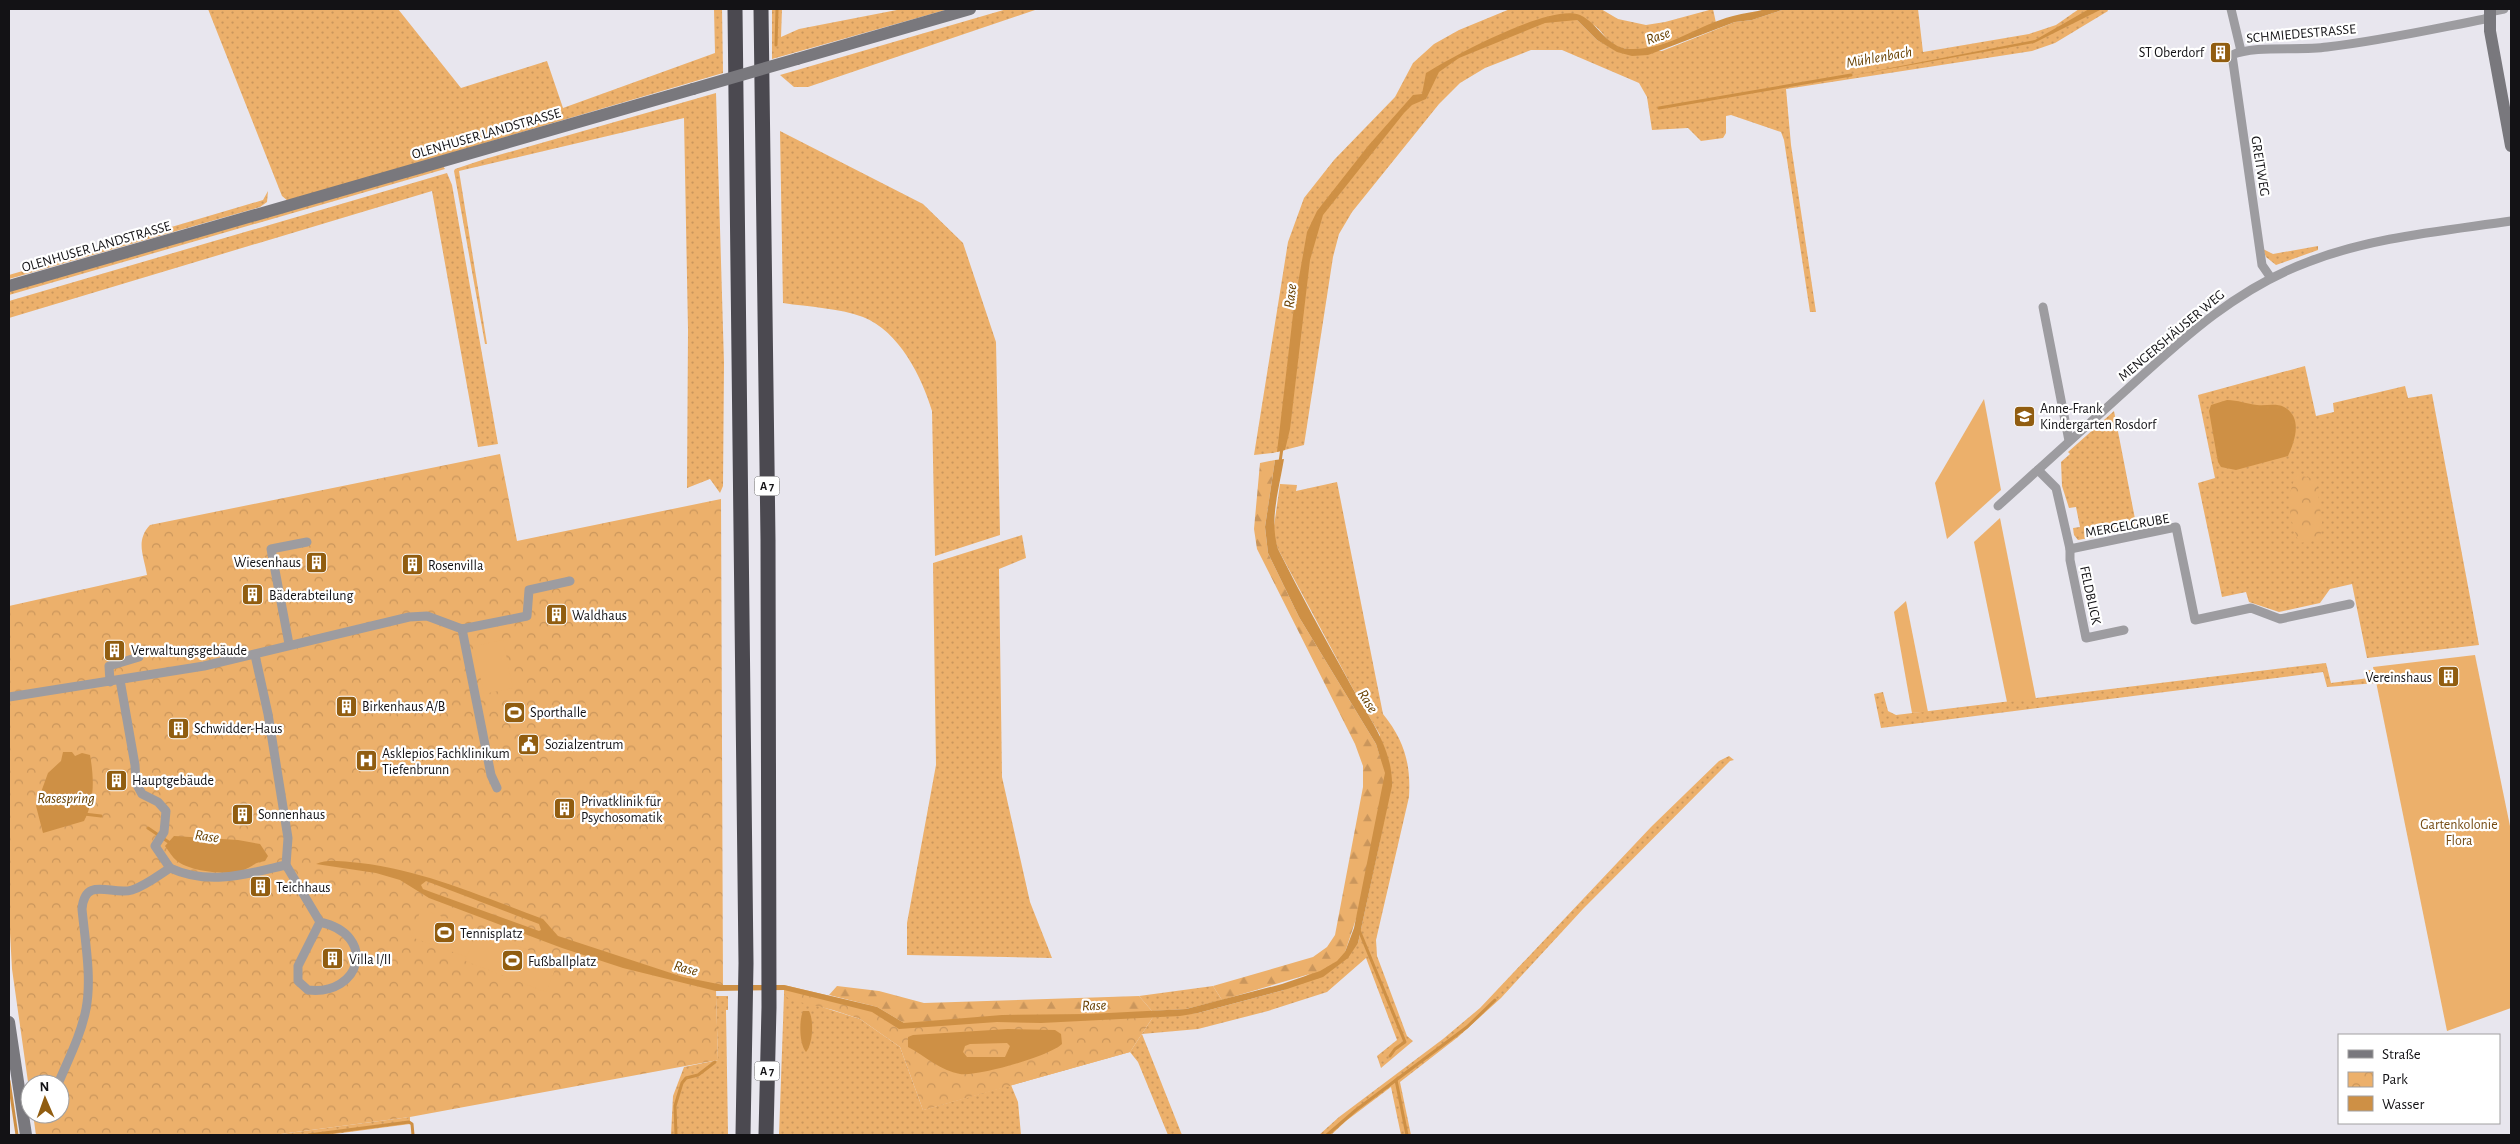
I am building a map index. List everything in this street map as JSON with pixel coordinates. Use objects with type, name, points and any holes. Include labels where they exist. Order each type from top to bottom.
[{"type":"highway","name":"A 7","points":[[735,9],[746,963],[743,1135]]},
{"type":"highway","name":"A 7","points":[[761,9],[768,550],[769,1007],[766,1135]]},
{"type":"street","name":"OLENHUSER LANDSTRASSE","points":[[9,286],[970,9]]},
{"type":"street","points":[[2231,9],[2241,51]]},
{"type":"street","name":"SCHMIEDESTRASSE","points":[[2232,55],[2241,51],[2296,50],[2350,44],[2485,19],[2490,12],[2504,9]]},
{"type":"street","points":[[2490,12],[2490,31],[2511,146]]},
{"type":"street","name":"GREITWEG","points":[[2232,55],[2262,265],[2271,278]]},
{"type":"street","name":"MENGERSHÄUSER WEG","points":[[1998,506],[2202,323],[2237,297],[2271,278],[2307,262],[2358,246],[2511,221]]},
{"type":"street","points":[[2043,307],[2069,442]]},
{"type":"street","name":"MERGELGRUBE","points":[[2038,470],[2056,488],[2070,549],[2176,527],[2195,620],[2250,608],[2280,619],[2350,604]]},
{"type":"street","points":[[289,644],[271,549],[307,542]]},
{"type":"street","name":"FELDBLICK","points":[[2070,549],[2070,560],[2086,638],[2124,630]]},
{"type":"street","points":[[9,697],[176,672],[255,655],[289,644],[417,616],[432,618],[462,630],[527,616],[529,590],[570,581]]},
{"type":"street","points":[[462,630],[491,775],[497,788]]},
{"type":"street","points":[[255,655],[268,714],[288,838],[286,865],[320,922],[342,930],[355,948],[357,959],[350,975],[344,982],[323,990],[308,990],[298,981],[298,966],[320,922]]},
{"type":"street","points":[[110,682],[108,666],[139,657]]},
{"type":"street","points":[[126,662],[125,680],[136,783],[142,794],[156,800],[166,809],[156,848],[170,868],[184,873],[221,878],[286,865]]},
{"type":"street","points":[[62,1074],[78,1036],[86,1008],[87,973],[82,910],[84,897],[96,889],[133,890],[170,868]]},
{"type":"street","points":[[9,1022],[26,1135]]},
{"type":"green space","points":[[208,9],[398,9],[461,88],[547,61],[563,108],[715,53],[714,9],[722,9],[723,73],[288,201],[282,196]]},
{"type":"green space","points":[[772,9],[782,9],[781,37],[799,29],[902,9],[949,9],[772,59]]},
{"type":"green space","points":[[1007,9],[1038,9],[808,87],[794,87],[780,75]]},
{"type":"green space","points":[[1510,9],[1601,9],[1618,19],[1646,25],[1713,9],[1716,23],[1669,43],[1656,47],[1631,50],[1615,45],[1592,24],[1577,20],[1597,40],[1617,51],[1662,51],[1735,22],[1752,20],[1785,9],[1918,9],[1923,52],[2029,34],[2056,25],[2079,9],[2107,9],[2108,11],[2055,43],[2032,51],[1786,89],[1791,145],[1816,312],[1810,312],[1784,140],[1781,132],[1731,115],[1726,116],[1726,133],[1723,138],[1701,141],[1688,128],[1652,130],[1647,97],[1639,83],[1562,50],[1531,50],[1485,68],[1460,83],[1439,104],[1352,212],[1339,234],[1333,257],[1304,445],[1273,453],[1254,455],[1288,242],[1304,198],[1334,160],[1395,97],[1413,63],[1434,44],[1459,30]]},
{"type":"green space","points":[[716,93],[724,363],[723,486],[720,493],[710,479],[687,488],[688,330],[684,118],[459,171],[487,344],[485,344],[454,171],[455,169],[485,159]]},
{"type":"green space","points":[[780,131],[923,204],[963,243],[996,342],[1000,535],[935,556],[932,411],[915,370],[898,344],[888,333],[863,317],[834,310],[783,303]]},
{"type":"green space","points":[[443,166],[445,169],[9,295],[9,291]]},
{"type":"green space","points":[[447,173],[452,185],[498,444],[478,447],[432,191],[9,318],[9,301]]},
{"type":"green space","points":[[268,191],[267,202],[260,207],[9,279],[9,275],[263,200]]},
{"type":"green space","points":[[2318,246],[2318,250],[2276,265],[2266,257],[2263,249],[2273,254]]},
{"type":"green space","points":[[2305,366],[2316,416],[2334,412],[2333,403],[2405,386],[2408,398],[2432,394],[2479,645],[2367,658],[2352,584],[2330,589],[2320,603],[2279,612],[2249,602],[2246,592],[2222,597],[2198,483],[2215,478],[2198,395]]},
{"type":"green space","points":[[1984,399],[2001,490],[1947,539],[1935,483]]},
{"type":"green space","points":[[2114,411],[2137,529],[2078,540],[2074,535],[2073,528],[2080,527],[2076,507],[2069,508],[2062,486],[2061,462],[2070,454],[2068,452]]},
{"type":"green space","name":"Asklepios Fachklinikum Tiefenbrunn","points":[[500,454],[517,541],[721,499],[723,985],[716,991],[718,1060],[410,1117],[273,1135],[36,1135],[34,1124],[70,1124],[70,1074],[27,1074],[12,969],[9,915],[9,606],[147,575],[142,543],[145,531],[150,525]]},
{"type":"green space","points":[[1275,460],[1265,527],[1268,553],[1299,617],[1376,744],[1386,774],[1358,913],[1345,952],[1337,961],[1320,971],[1222,1000],[1213,986],[1313,957],[1327,947],[1335,935],[1363,787],[1363,766],[1355,744],[1257,549],[1254,529],[1260,463]]},
{"type":"green space","points":[[2297,475],[2316,479],[2322,522],[2320,540],[2299,543],[2290,509],[2291,492]]},
{"type":"green space","points":[[1337,482],[1383,714],[1396,733],[1405,752],[1409,773],[1409,797],[1376,940],[1377,956],[1407,1036],[1413,1041],[1381,1068],[1377,1056],[1397,1040],[1366,958],[1327,992],[1268,1011],[1198,1029],[1142,1034],[1182,1135],[1168,1135],[1138,1062],[1130,1052],[1153,1017],[1198,1013],[1284,990],[1358,943],[1380,840],[1380,735],[1278,549],[1273,533],[1280,484],[1297,485],[1296,491]]},
{"type":"green space","points":[[2000,518],[2036,699],[2007,702],[1974,542]]},
{"type":"green space","points":[[1022,535],[1026,558],[999,569],[1002,777],[1030,902],[1052,958],[907,955],[907,923],[936,765],[933,563]]},
{"type":"green space","points":[[1906,601],[1928,712],[1912,713],[1894,612]]},
{"type":"green space","points":[[503,640],[513,688],[484,694],[474,646]]},
{"type":"green space","name":"Gartenkolonie Flora","points":[[2475,655],[2511,831],[2511,1008],[2447,1031],[2373,667]]},
{"type":"green space","points":[[2326,663],[2331,683],[2369,678],[2368,670],[2373,670],[2376,683],[2327,687],[2323,672],[1881,728],[1874,694],[1883,692],[1888,711],[1896,715]]},
{"type":"green space","name":"Sporthalle","points":[[519,699],[524,721],[508,724],[504,702]]},
{"type":"green space","points":[[585,703],[587,719],[557,722],[555,706]]},
{"type":"green space","points":[[1729,756],[1734,760],[1730,761],[1583,909],[1501,998],[1458,1037],[1400,1082],[1411,1135],[1401,1135],[1391,1087],[1346,1121],[1331,1135],[1319,1135],[1339,1117],[1443,1039],[1480,1008],[1651,827],[1719,761]]},
{"type":"green space","name":"Tennisplatz","points":[[421,909],[476,929],[467,957],[411,937]]},
{"type":"green space","name":"Fußballplatz","points":[[478,930],[558,962],[546,992],[465,961]]},
{"type":"green space","points":[[784,985],[877,1007],[904,1023],[1002,1015],[1152,1011],[1153,1017],[1130,1052],[923,1110],[900,1047],[860,1019],[833,1010],[791,1000],[784,995]]},
{"type":"green space","points":[[837,986],[879,991],[924,1003],[1139,996],[1152,1011],[1130,1052],[923,1110],[904,1023],[877,1007],[829,995]]},
{"type":"green space","points":[[1213,986],[1222,1000],[1186,1009],[1152,1011],[1139,996]]},
{"type":"green space","points":[[784,995],[860,1019],[900,1047],[923,1110],[1011,1085],[1018,1102],[1021,1135],[779,1135]]},
{"type":"green space","points":[[716,996],[728,996],[728,1010],[726,1010],[728,1135],[671,1135],[673,1096],[684,1067],[718,1060]]},
{"type":"green space","points":[[410,1117],[410,1124],[327,1135],[273,1135]]},
{"type":"water","points":[[1766,9],[1785,9],[1752,20],[1735,22],[1648,55],[1632,56],[1617,52],[1597,40],[1577,20],[1545,23],[1459,58],[1439,72],[1426,99],[1412,105],[1404,113],[1323,215],[1310,260],[1290,429],[1285,450],[1277,452],[1294,306],[1307,232],[1317,211],[1368,146],[1413,95],[1422,94],[1426,73],[1502,33],[1548,17],[1566,13],[1580,15],[1587,19],[1614,44],[1629,49],[1643,49],[1669,42],[1720,20]]},
{"type":"water","points":[[2089,9],[2102,9],[2034,43],[1849,76],[2035,40]]},
{"type":"water","points":[[2227,400],[2257,405],[2278,405],[2290,411],[2294,417],[2296,430],[2288,456],[2236,470],[2221,467],[2218,462],[2209,411],[2211,405]]},
{"type":"water","points":[[1284,459],[1274,527],[1278,549],[1320,630],[1377,730],[1388,757],[1391,771],[1392,786],[1358,943],[1348,958],[1323,977],[1284,990],[1180,1016],[1041,1023],[997,1022],[899,1029],[872,1012],[784,990],[716,991],[623,968],[562,948],[429,898],[400,880],[376,873],[316,864],[328,861],[350,862],[375,865],[423,876],[543,919],[558,936],[683,977],[723,985],[784,985],[877,1007],[904,1023],[1002,1015],[1089,1014],[1186,1009],[1282,984],[1320,971],[1337,961],[1345,952],[1354,928],[1385,773],[1376,744],[1299,617],[1268,553],[1265,527],[1275,460]],"holes":[[[426,881],[539,924],[541,930],[539,931],[423,889],[421,885]]]},
{"type":"water","name":"Rasespring","points":[[63,752],[72,752],[75,756],[82,753],[90,755],[93,780],[92,797],[84,821],[43,833],[36,806],[48,773],[61,761]]},
{"type":"water","points":[[174,836],[238,840],[260,844],[268,856],[265,861],[241,871],[223,873],[192,868],[177,861],[165,846]]},
{"type":"water","points":[[803,1011],[809,1011],[812,1026],[810,1043],[806,1052],[800,1032]]},
{"type":"water","points":[[1008,1029],[1055,1030],[1061,1034],[1062,1044],[1055,1049],[1013,1065],[981,1072],[960,1074],[940,1067],[908,1047],[908,1037],[913,1035]],"holes":[[[1007,1043],[1010,1046],[1005,1057],[967,1057],[963,1052],[965,1046],[970,1044]]]},
{"type":"waterway","points":[[776,45],[777,9]]},
{"type":"waterway","name":"Mühlenbach","points":[[1659,108],[1851,75]]},
{"type":"waterway","name":"Rase","points":[[1280,462],[1282,448]]},
{"type":"waterway","name":"Rase","points":[[84,814],[101,816]]},
{"type":"waterway","name":"Rase","points":[[148,828],[170,843]]},
{"type":"waterway","points":[[1359,930],[1405,1042],[1395,1049],[1390,1056]]},
{"type":"waterway","points":[[1327,1135],[1356,1110],[1467,1027],[1495,1000]]},
{"type":"waterway","points":[[676,1135],[675,1106],[682,1083],[686,1078],[698,1075],[715,1062]]},
{"type":"waterway","points":[[1396,1080],[1407,1135]]},
{"type":"waterway","points":[[9,1081],[17,1135]]},
{"type":"waterway","points":[[309,1135],[409,1122],[412,1124],[413,1135]]},
{"type":"place","name":"ST Oberdorf","points":[[2220,52]]},
{"type":"place","name":"Anne-Frank Kindergarten Rosdorf","points":[[2024,416]]},
{"type":"place","name":"Wiesenhaus","points":[[317,562]]},
{"type":"place","name":"Rosenvilla","points":[[412,565]]},
{"type":"place","name":"Bäderabteilung","points":[[253,595]]},
{"type":"place","name":"Waldhaus","points":[[556,615]]},
{"type":"place","name":"Verwaltungsgebäude","points":[[115,650]]},
{"type":"place","name":"Vereinshaus","points":[[2448,677]]},
{"type":"place","name":"Birkenhaus A/B","points":[[346,706]]},
{"type":"place","name":"Sporthalle","points":[[514,712]]},
{"type":"place","name":"Schwidder-Haus","points":[[178,728]]},
{"type":"place","name":"Sozialzentrum","points":[[529,744]]},
{"type":"place","name":"Asklepios Fachklinikum Tiefenbrunn","points":[[366,761]]},
{"type":"place","name":"Hauptgebäude","points":[[116,780]]},
{"type":"place","name":"Privatklinik für Psychosomatik","points":[[565,809]]},
{"type":"place","name":"Sonnenhaus","points":[[242,814]]},
{"type":"place","name":"Teichhaus","points":[[260,887]]},
{"type":"place","name":"Tennisplatz","points":[[444,933]]},
{"type":"place","name":"Villa I/II","points":[[333,959]]},
{"type":"place","name":"Fußballplatz","points":[[512,961]]}]
